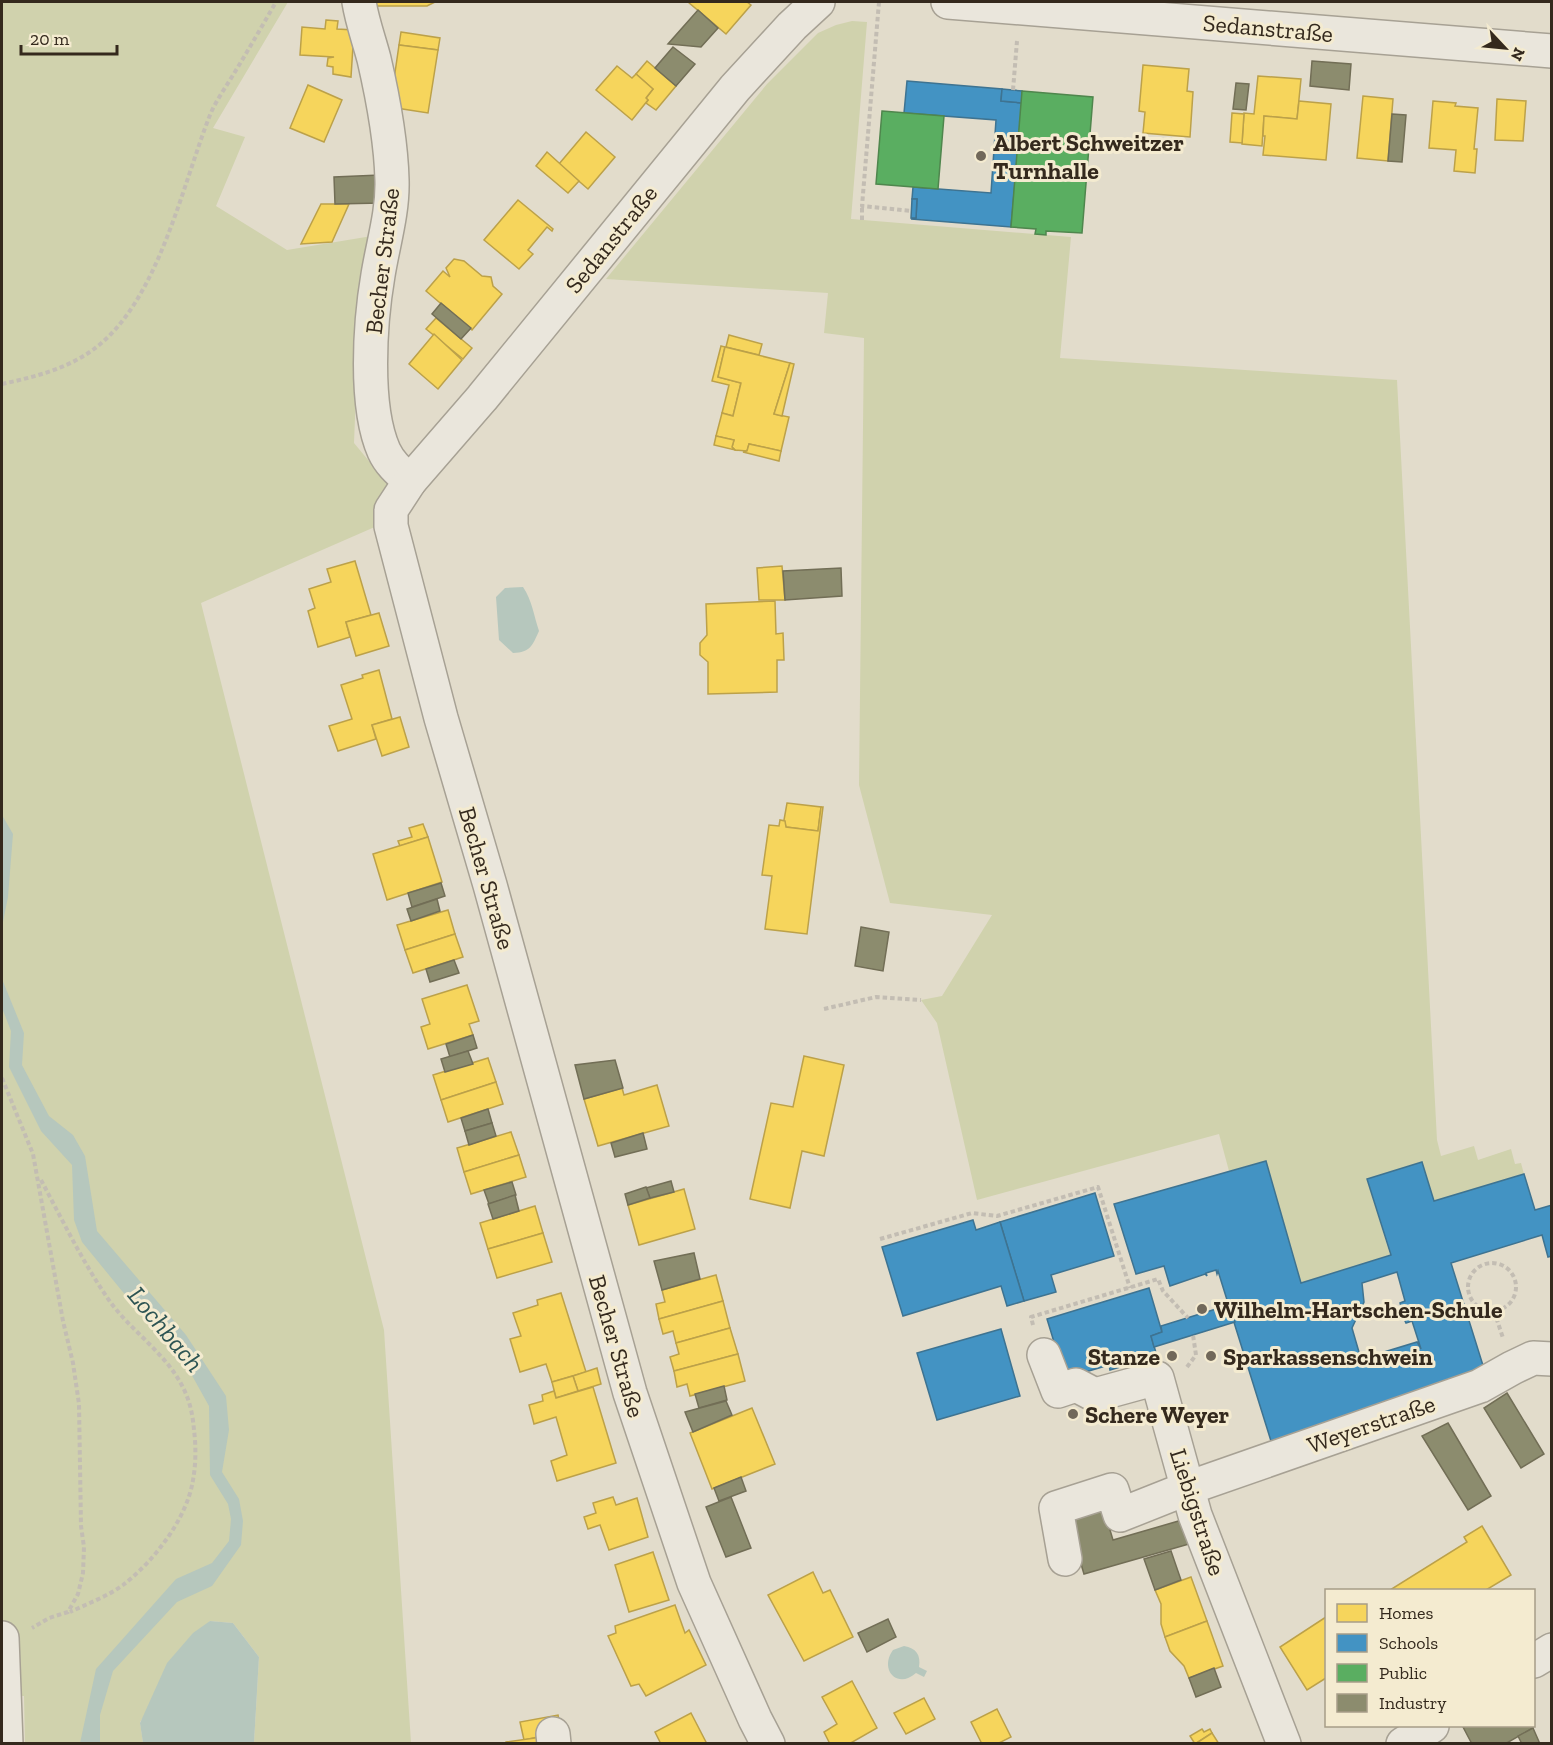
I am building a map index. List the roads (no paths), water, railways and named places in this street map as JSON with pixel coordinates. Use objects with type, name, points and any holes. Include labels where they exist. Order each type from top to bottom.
[{"type":"street","name":"Becher Straße","points":[[359,2],[374,62],[388,137],[392,182],[373,311],[372,381],[374,416],[384,451],[392,465],[410,482],[391,510],[393,535],[441,718],[490,885],[626,1382],[694,1583],[768,1743]]},
{"type":"street","name":"Sedanstraße","points":[[410,482],[735,88],[792,26],[818,2]]},
{"type":"street","name":"Sedanstraße","points":[[948,2],[1551,51]]},
{"type":"street","name":"Liebigstraße","points":[[1044,1355],[1058,1391],[1076,1385],[1095,1395],[1157,1378],[1196,1515],[1284,1743]]},
{"type":"street","name":"Weyerstraße","points":[[1065,1559],[1056,1508],[1112,1490],[1120,1515],[1188,1488],[1480,1386],[1533,1358],[1551,1359]]},
{"type":"street","points":[[2,1638],[6,1743]]},
{"type":"street","points":[[1535,1660],[1551,1650]]},
{"type":"street","points":[[1403,1743],[1429,1727]]},
{"type":"water","points":[[523,587],[531,603],[539,631],[535,641],[527,650],[513,653],[499,640],[496,597],[505,588]]},
{"type":"water","points":[[2,815],[13,834],[8,897],[2,927]]},
{"type":"water","name":"Lochbach","points":[[2,979],[24,1033],[22,1065],[49,1116],[73,1135],[85,1156],[97,1231],[186,1335],[226,1396],[229,1430],[222,1472],[239,1499],[243,1521],[241,1545],[212,1586],[177,1602],[113,1671],[100,1715],[100,1743],[80,1743],[96,1669],[176,1579],[212,1563],[229,1541],[231,1519],[228,1504],[210,1475],[209,1406],[180,1354],[122,1291],[82,1242],[74,1220],[72,1165],[41,1131],[9,1067],[11,1031],[2,1008]]},
{"type":"water","points":[[210,1621],[233,1623],[259,1657],[254,1743],[143,1743],[140,1723],[167,1663],[193,1633]]},
{"type":"water","points":[[904,1646],[912,1648],[917,1653],[919,1667],[927,1671],[924,1677],[916,1673],[909,1678],[902,1679],[892,1675],[888,1664],[889,1657],[893,1650]]},
{"type":"place","name":"Albert Schweitzer Turnhalle","points":[[981,156]]},
{"type":"place","name":"Wilhelm-Hartschen-Schule","points":[[1202,1309]]},
{"type":"place","name":"Stanze","points":[[1172,1356]]},
{"type":"place","name":"Sparkassenschwein","points":[[1211,1356]]},
{"type":"place","name":"Schere Weyer","points":[[1073,1414]]}]
